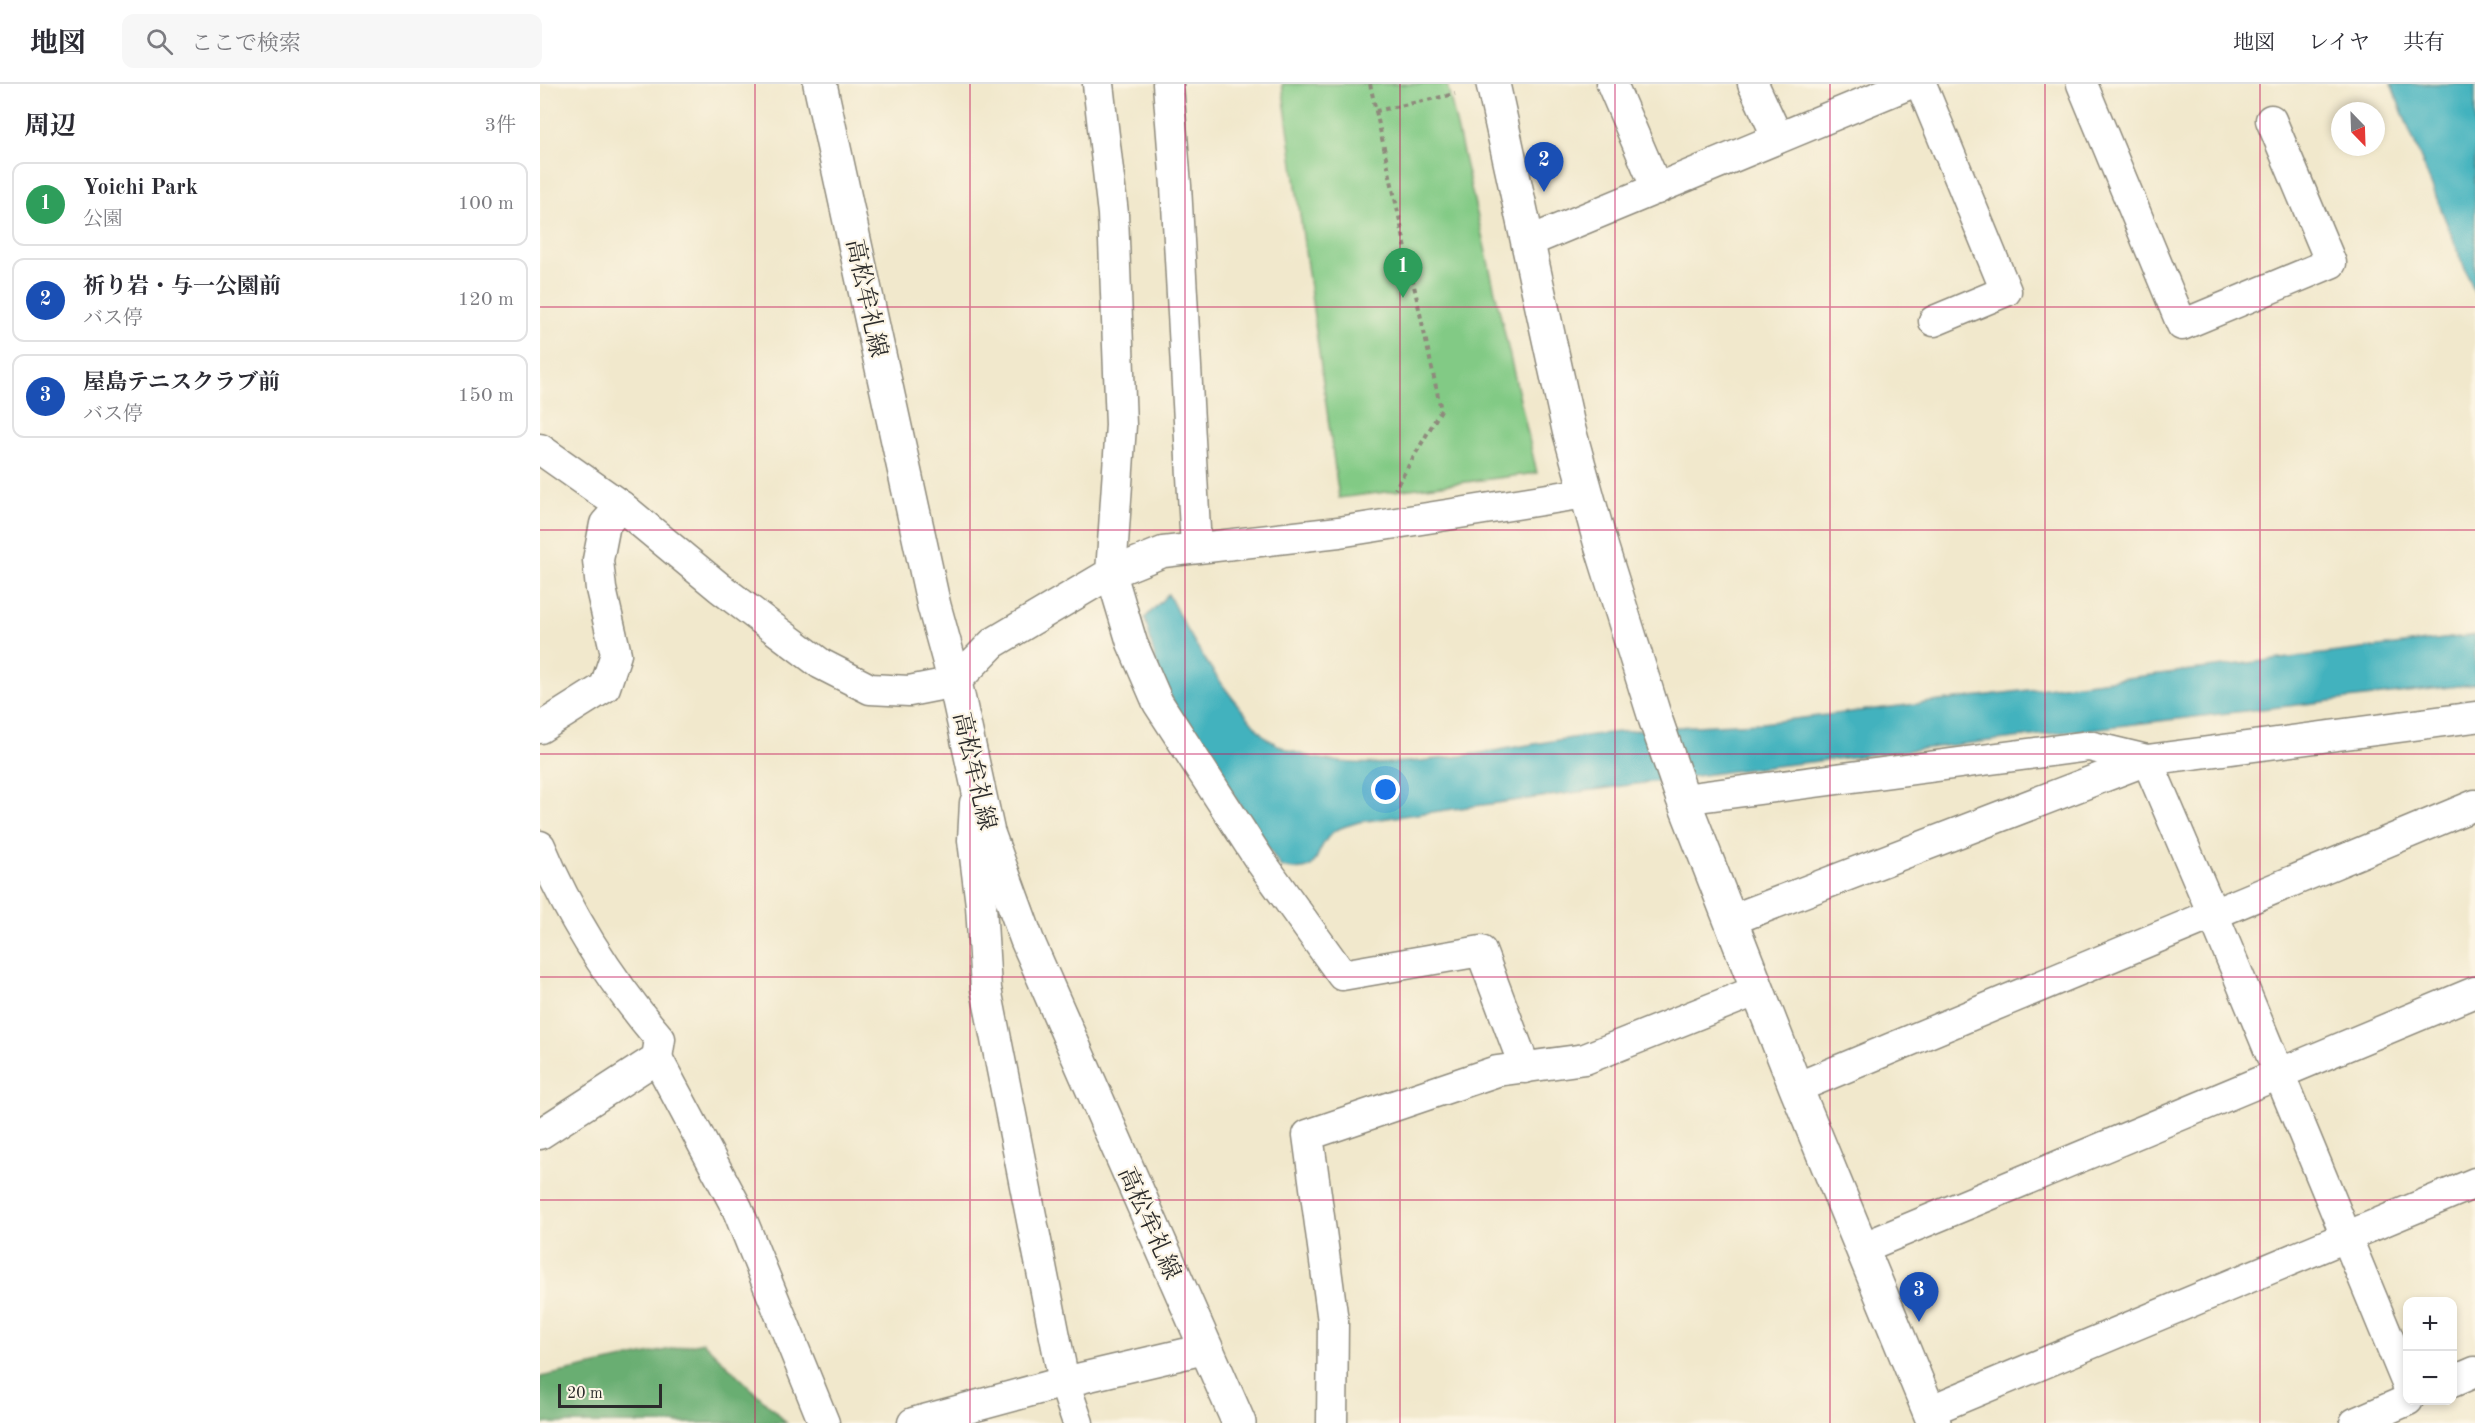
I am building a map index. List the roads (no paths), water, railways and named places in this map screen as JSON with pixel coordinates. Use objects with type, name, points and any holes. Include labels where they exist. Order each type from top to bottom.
[{"type":"main road","name":"高松牟礼線","points":[[820,84],[934,606],[955,682],[988,833],[1026,940],[1239,1423]]},
{"type":"main road","points":[[1493,84],[1569,430],[1654,718],[1796,1088],[1931,1417]]},
{"type":"street","points":[[1098,84],[1113,214],[1121,425],[1111,573],[1132,643],[1158,703],[1261,862],[1342,975],[1481,951],[1525,1068]]},
{"type":"street","points":[[1168,84],[1177,198],[1196,549]]},
{"type":"street","points":[[1612,84],[1657,189]]},
{"type":"street","points":[[1753,84],[1778,138]]},
{"type":"street","points":[[1528,242],[1909,84]]},
{"type":"street","points":[[1921,84],[2006,291],[1934,321]]},
{"type":"street","points":[[2082,84],[2182,325],[2331,263],[2271,120]]},
{"type":"street","points":[[540,449],[621,506],[720,588],[821,664],[870,689],[909,691],[955,682],[993,643],[1111,573],[1163,552],[1339,532],[1586,493]]},
{"type":"street","points":[[540,728],[605,687],[616,654],[601,589],[598,560],[605,524],[621,506]]},
{"type":"street","points":[[1731,921],[2147,760],[2475,717]]},
{"type":"street","points":[[1681,792],[2089,746],[2147,760]]},
{"type":"street","points":[[2147,760],[2403,1374]]},
{"type":"street","points":[[976,779],[974,840],[987,989],[1064,1382],[1078,1423]]},
{"type":"street","points":[[1796,1088],[2475,805]]},
{"type":"street","points":[[540,846],[581,934],[626,1000],[660,1039],[657,1058],[737,1208],[824,1423]]},
{"type":"street","points":[[1332,1423],[1333,1321],[1308,1136],[1497,1071],[1585,1059],[1758,990]]},
{"type":"street","points":[[1862,1248],[2475,992]]},
{"type":"street","points":[[540,1134],[657,1058]]},
{"type":"street","points":[[1931,1417],[2475,1183]]},
{"type":"street","points":[[913,1423],[1064,1382],[1205,1349]]},
{"type":"street","points":[[2457,1380],[2475,1372]]},
{"type":"street","points":[[2355,1423],[2403,1403]]},
{"type":"street","points":[[2415,1405],[2422,1423]]},
{"type":"water","points":[[2391,84],[2475,84],[2475,294]]},
{"type":"water","points":[[1168,594],[1194,642],[1214,672],[1262,734],[1300,754],[1337,762],[1422,761],[1607,733],[1762,723],[2475,635],[2475,684],[1725,772],[1359,822],[1332,833],[1310,866],[1295,869],[1281,867],[1176,709],[1156,663],[1145,618]]},
{"type":"place","name":"祈り岩・与一公園前","points":[[1544,192]]},
{"type":"place","name":"Yoichi Park","points":[[1403,298]]},
{"type":"place","name":"屋島テニスクラブ前","points":[[1919,1322]]}]
